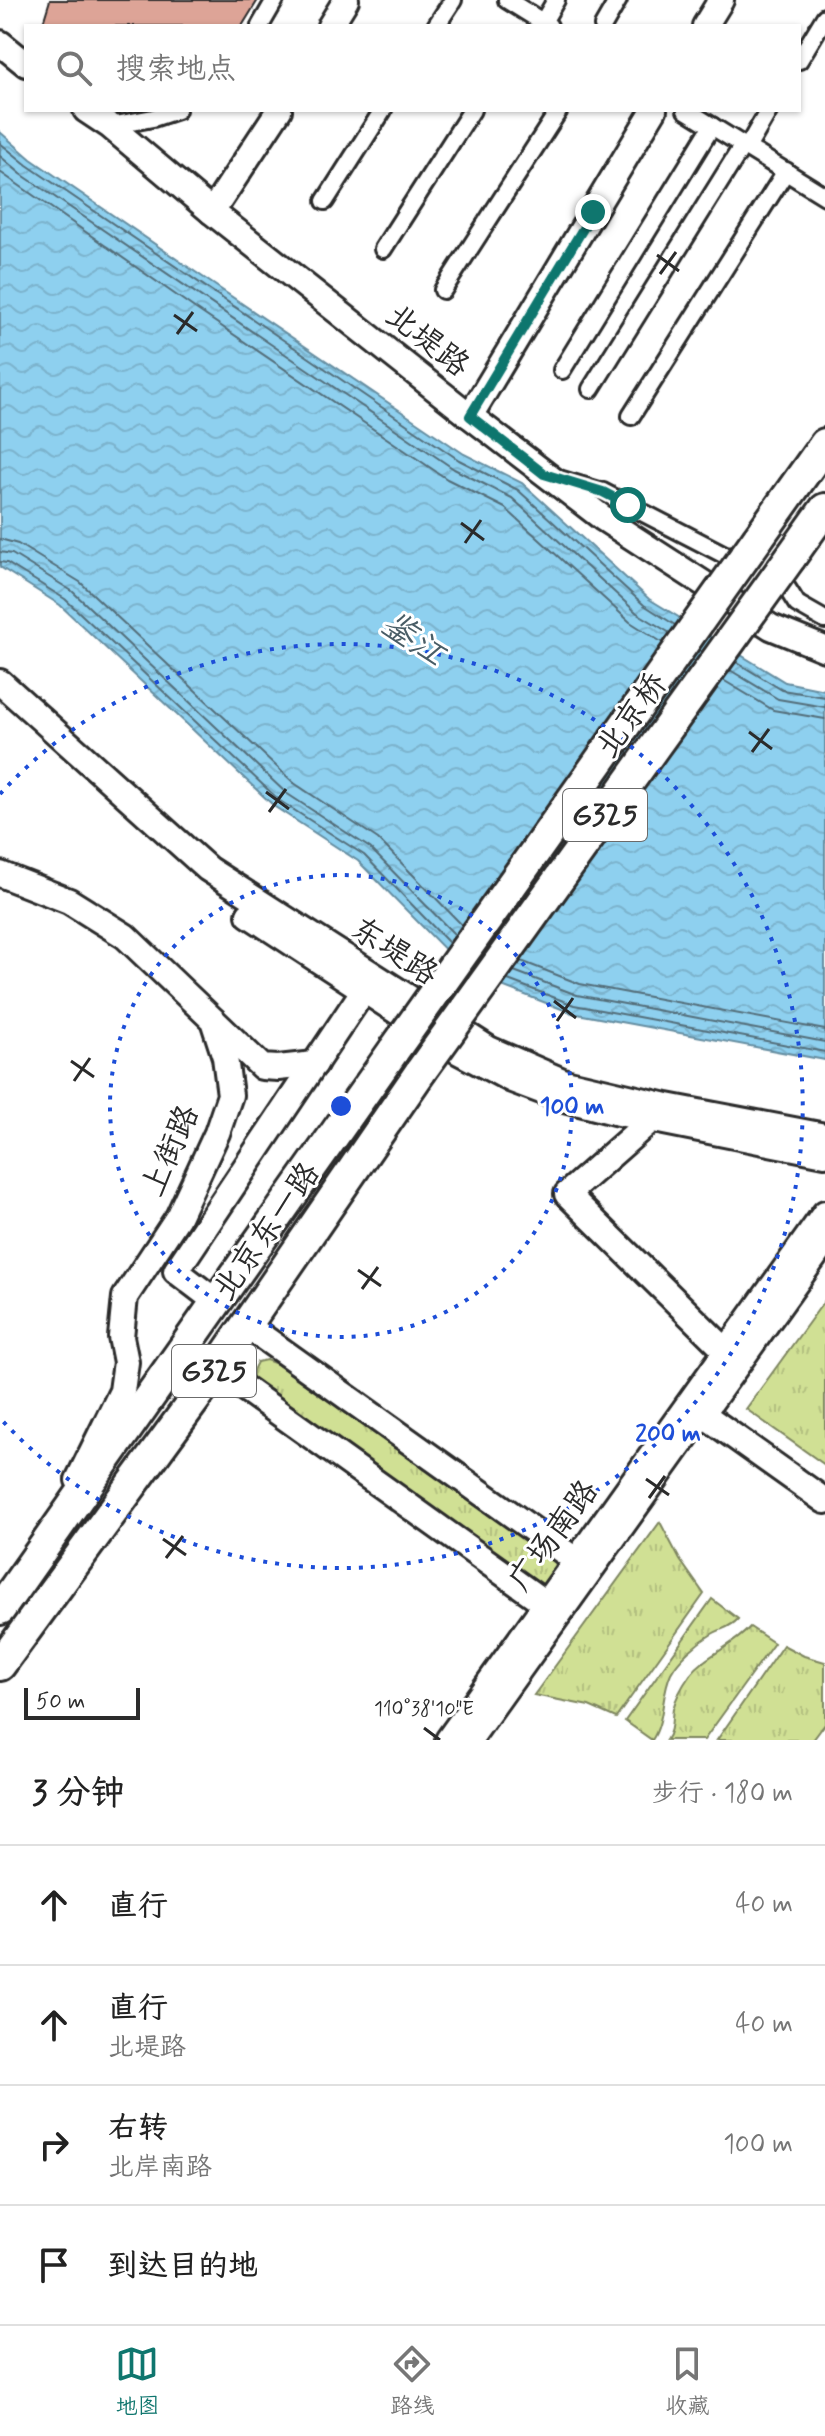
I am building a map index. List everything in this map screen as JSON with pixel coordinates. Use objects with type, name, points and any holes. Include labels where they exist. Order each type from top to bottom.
[{"type":"highway","name":"G325","points":[[753,546],[825,444]]},
{"type":"highway","name":"G325","points":[[784,566],[825,509]]},
{"type":"highway","name":"北京桥","points":[[394,1050],[753,546]]},
{"type":"highway","name":"北京桥","points":[[421,1071],[784,566]]},
{"type":"highway","name":"北京东一路","points":[[0,1609],[394,1050]]},
{"type":"highway","name":"北京东一路","points":[[0,1665],[216,1368],[421,1071]]},
{"type":"main road","points":[[331,24],[346,0]]},
{"type":"main road","points":[[706,24],[721,0]]},
{"type":"main road","points":[[0,43],[24,62]]},
{"type":"main road","name":"北堤路","points":[[89,112],[544,474],[625,533],[771,627],[825,649]]},
{"type":"main road","points":[[212,212],[278,112]]},
{"type":"main road","points":[[470,416],[653,112]]},
{"type":"main road","name":"东堤路","points":[[0,682],[208,869],[459,1052],[512,1080],[560,1098],[651,1120],[825,1154]]},
{"type":"main road","name":"东堤路","points":[[0,705],[199,882],[368,984],[489,1049],[565,1082],[667,1106],[825,1136]]},
{"type":"main road","name":"上街路","points":[[0,874],[69,901],[125,936],[213,1020],[225,1057],[230,1095],[217,1133],[178,1217],[125,1297],[121,1337],[126,1362],[122,1391],[49,1541]]},
{"type":"main road","points":[[218,1303],[176,1271],[368,984]]},
{"type":"main road","points":[[213,1020],[262,1067],[315,1064]]},
{"type":"main road","points":[[651,1120],[567,1194],[726,1351]]},
{"type":"main road","name":"广场南路","points":[[695,1408],[726,1351],[825,1213]]},
{"type":"main road","name":"广场南路","points":[[448,1740],[552,1608],[695,1408],[825,1242]]},
{"type":"main road","points":[[246,1325],[583,1565]]},
{"type":"main road","points":[[216,1368],[552,1608]]},
{"type":"main road","points":[[695,1408],[825,1501]]},
{"type":"main road","name":"广场南路","points":[[469,1740],[552,1608]]},
{"type":"street","points":[[261,24],[275,0]]},
{"type":"street","points":[[437,24],[453,0]]},
{"type":"street","points":[[507,0],[537,22],[556,0]]},
{"type":"street","points":[[604,24],[618,0]]},
{"type":"street","points":[[801,57],[825,17]]},
{"type":"street","points":[[110,126],[171,112]]},
{"type":"street","points":[[325,201],[382,112]]},
{"type":"street","points":[[383,249],[471,112]]},
{"type":"street","points":[[443,290],[558,112]]},
{"type":"street","points":[[689,112],[825,196]]},
{"type":"street","points":[[591,389],[768,112]]},
{"type":"street","points":[[562,370],[712,126]]},
{"type":"street","points":[[631,416],[786,171]]},
{"type":"street","points":[[544,474],[603,492],[727,556],[753,546]]},
{"type":"street","points":[[784,566],[797,604],[825,620]]},
{"type":"green space","points":[[825,1300],[825,1465],[746,1409]]},
{"type":"green space","points":[[266,1360],[277,1364],[555,1562],[557,1570],[547,1585],[538,1585],[260,1385],[253,1378],[253,1370],[257,1362]]},
{"type":"green space","points":[[660,1522],[680,1560],[704,1594],[616,1718],[589,1706],[534,1695]]},
{"type":"green space","points":[[712,1599],[738,1619],[700,1642],[674,1667],[652,1740],[625,1721]]},
{"type":"green space","points":[[750,1627],[774,1643],[704,1740],[666,1740],[676,1700],[690,1675]]},
{"type":"green space","points":[[783,1645],[825,1662],[825,1724],[813,1740],[717,1740]]},
{"type":"water","name":"鉴江","points":[[0,132],[31,159],[464,454],[522,483],[649,599],[785,682],[825,690],[825,1060],[572,1013],[468,973],[358,861],[275,807],[60,605],[0,567]]},
{"type":"building","points":[[50,0],[258,0],[243,24],[43,24]]},
{"type":"route","points":[[593,212],[470,416],[544,474],[603,492],[628,505]]}]
